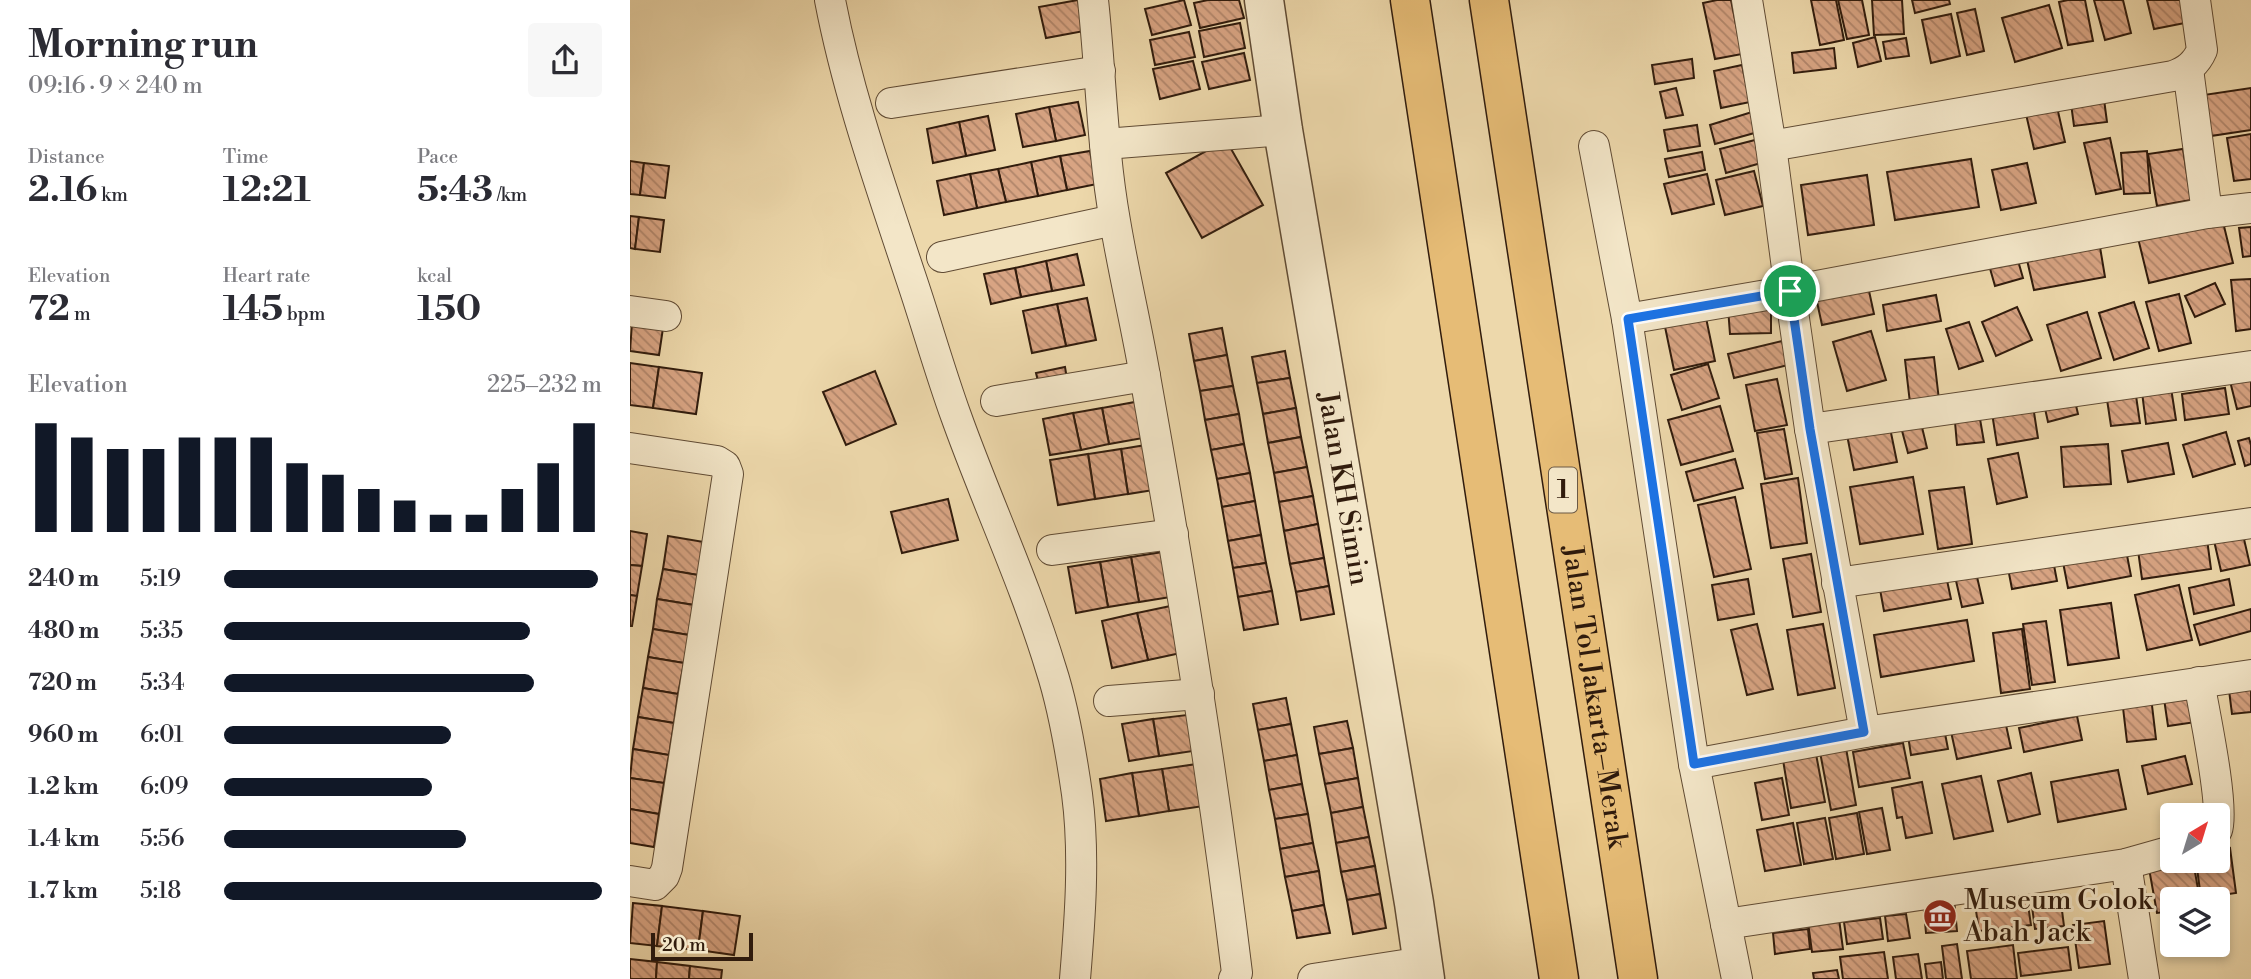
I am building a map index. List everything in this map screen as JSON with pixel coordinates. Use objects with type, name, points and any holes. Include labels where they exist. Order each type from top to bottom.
[{"type":"highway","points":[[1410,0],[1559,979]]},
{"type":"highway","name":"Jalan Tol Jakarta–Merak","points":[[1489,0],[1638,979]]},
{"type":"street","points":[[830,0],[837,35],[877,179],[956,415],[1051,669],[1066,731],[1077,797],[1080,853],[1075,979]]},
{"type":"street","points":[[1093,0],[1114,220],[1145,376],[1199,694],[1236,977]]},
{"type":"street","name":"Jalan KH Simin","points":[[1264,0],[1283,130],[1424,971]]},
{"type":"street","points":[[1747,0],[1771,146],[1810,429],[1864,732]]},
{"type":"street","points":[[1771,146],[2173,76],[2189,69],[2202,50],[2195,0]]},
{"type":"street","points":[[2189,69],[2207,213]]},
{"type":"street","points":[[891,103],[1100,71]]},
{"type":"street","points":[[1105,144],[1283,130]]},
{"type":"street","points":[[1594,146],[1628,319],[1694,764],[1737,979]]},
{"type":"street","points":[[1628,319],[2207,213],[2251,208]]},
{"type":"street","points":[[942,257],[1114,220]]},
{"type":"street","points":[[630,311],[666,316]]},
{"type":"street","points":[[1810,429],[2251,366]]},
{"type":"street","points":[[996,401],[1145,376]]},
{"type":"street","points":[[630,448],[718,461],[725,466],[728,474],[667,868],[664,876],[655,885],[630,881]]},
{"type":"street","points":[[1837,583],[2251,523]]},
{"type":"street","points":[[1052,550],[1173,534]]},
{"type":"street","points":[[1694,764],[1864,732],[2251,675]]},
{"type":"street","points":[[2200,682],[2217,803]]},
{"type":"street","points":[[1109,701],[1199,694]]},
{"type":"street","points":[[1726,924],[2126,864],[2160,854]]},
{"type":"street","points":[[2126,864],[2144,979]]},
{"type":"street","points":[[1313,979],[1424,971]]},
{"type":"building","points":[[1078,0],[1084,31],[1046,38],[1039,7]]},
{"type":"building","points":[[1184,0],[1191,25],[1152,35],[1145,9]]},
{"type":"building","points":[[1239,0],[1244,18],[1200,28],[1194,3]]},
{"type":"building","points":[[1731,0],[1742,54],[1715,59],[1703,3]]},
{"type":"building","points":[[1811,0],[1836,0],[1844,40],[1820,45]]},
{"type":"building","points":[[1838,0],[1862,0],[1869,35],[1847,39]]},
{"type":"building","points":[[1872,0],[1902,0],[1904,34],[1874,35]]},
{"type":"building","points":[[1912,0],[1949,0],[1950,4],[1915,13]]},
{"type":"building","points":[[2085,0],[2093,41],[2068,45],[2059,2]]},
{"type":"building","points":[[2094,0],[2123,0],[2131,33],[2105,40]]},
{"type":"building","points":[[2147,0],[2185,0],[2190,22],[2154,29]]},
{"type":"building","points":[[2049,5],[2062,48],[2015,62],[2002,18]]},
{"type":"building","points":[[1975,9],[1984,51],[1967,55],[1957,13]]},
{"type":"building","points":[[1951,14],[1960,56],[1931,63],[1922,20]]},
{"type":"building","points":[[1240,23],[1245,48],[1204,57],[1199,31]]},
{"type":"building","points":[[1189,32],[1195,57],[1155,65],[1150,40]]},
{"type":"building","points":[[1875,37],[1881,61],[1858,67],[1853,43]]},
{"type":"building","points":[[1906,38],[1909,56],[1886,59],[1883,42]]},
{"type":"building","points":[[1834,48],[1836,68],[1794,73],[1792,53]]},
{"type":"building","points":[[1244,53],[1250,80],[1209,89],[1202,62]]},
{"type":"building","points":[[1692,59],[1694,78],[1655,84],[1652,65]]},
{"type":"building","points":[[1193,61],[1200,89],[1160,99],[1153,69]]},
{"type":"building","points":[[1742,65],[1750,102],[1721,108],[1714,71]]},
{"type":"building","points":[[1676,88],[1683,115],[1666,118],[1660,92]]},
{"type":"building","points":[[2251,88],[2251,130],[2204,137],[2197,96]]},
{"type":"building","points":[[2103,92],[2107,122],[2074,126],[2070,96]]},
{"type":"building","points":[[1078,102],[1085,135],[1056,141],[1049,107]]},
{"type":"building","points":[[1049,107],[1056,141],[1023,147],[1016,114]]},
{"type":"building","points":[[2057,107],[2065,142],[2034,149],[2026,114]]},
{"type":"building","points":[[1752,112],[1758,132],[1715,144],[1710,125]]},
{"type":"building","points":[[988,116],[995,150],[966,156],[959,122]]},
{"type":"building","points":[[959,122],[966,156],[933,163],[927,129]]},
{"type":"building","points":[[1697,125],[1700,146],[1668,151],[1664,130]]},
{"type":"building","points":[[2251,134],[2251,179],[2234,181],[2227,138]]},
{"type":"building","points":[[2110,138],[2121,189],[2096,194],[2084,143]]},
{"type":"building","points":[[1226,140],[1263,205],[1202,238],[1166,173]]},
{"type":"building","points":[[1755,140],[1761,163],[1726,173],[1720,149]]},
{"type":"building","points":[[2183,149],[2191,200],[2157,206],[2148,154]]},
{"type":"building","points":[[1090,151],[1097,184],[1067,190],[1060,156]]},
{"type":"building","points":[[2147,151],[2150,193],[2124,194],[2121,153]]},
{"type":"building","points":[[1702,152],[1705,170],[1669,177],[1665,159]]},
{"type":"building","points":[[1060,156],[1067,190],[1038,196],[1031,162]]},
{"type":"building","points":[[1971,159],[1979,207],[1895,220],[1887,172]]},
{"type":"building","points":[[630,161],[644,163],[640,195],[630,194]]},
{"type":"building","points":[[1031,162],[1038,196],[1006,202],[998,169]]},
{"type":"building","points":[[644,163],[669,166],[665,198],[640,195]]},
{"type":"building","points":[[2027,163],[2036,203],[2001,210],[1992,170]]},
{"type":"building","points":[[998,169],[1006,202],[977,208],[970,174]]},
{"type":"building","points":[[1754,171],[1763,206],[1725,215],[1716,180]]},
{"type":"building","points":[[970,174],[977,208],[944,215],[937,181]]},
{"type":"building","points":[[1707,174],[1714,204],[1672,214],[1664,184]]},
{"type":"building","points":[[1867,175],[1874,225],[1808,235],[1801,185]]},
{"type":"building","points":[[630,216],[639,217],[635,249],[630,248]]},
{"type":"building","points":[[639,217],[664,220],[660,252],[635,249]]},
{"type":"building","points":[[2222,218],[2233,263],[2149,283],[2138,238]]},
{"type":"building","points":[[2251,227],[2251,256],[2243,257],[2239,228]]},
{"type":"building","points":[[2100,247],[2105,277],[2034,290],[2027,260]]},
{"type":"building","points":[[2015,250],[2023,278],[1995,286],[1987,258]]},
{"type":"building","points":[[1077,254],[1084,285],[1052,291],[1046,261]]},
{"type":"building","points":[[1046,261],[1052,291],[1021,297],[1015,268]]},
{"type":"building","points":[[1015,268],[1021,297],[991,304],[984,274]]},
{"type":"building","points":[[1866,277],[1874,314],[1822,325],[1814,288]]},
{"type":"building","points":[[2251,279],[2251,329],[2236,331],[2231,280]]},
{"type":"building","points":[[2215,283],[2225,304],[2195,317],[2185,296]]},
{"type":"building","points":[[2179,294],[2191,343],[2159,351],[2146,302]]},
{"type":"building","points":[[1936,295],[1941,321],[1887,331],[1883,305]]},
{"type":"building","points":[[1087,298],[1096,340],[1066,346],[1057,304]]},
{"type":"building","points":[[2134,302],[2149,348],[2114,360],[2099,313]]},
{"type":"building","points":[[1057,304],[1066,346],[1032,353],[1023,311]]},
{"type":"building","points":[[1771,307],[1771,333],[1730,334],[1728,308]]},
{"type":"building","points":[[2017,307],[2032,340],[1996,356],[1982,322]]},
{"type":"building","points":[[2087,312],[2101,358],[2061,371],[2047,325]]},
{"type":"building","points":[[1705,313],[1715,361],[1674,370],[1664,322]]},
{"type":"building","points":[[1969,322],[1983,361],[1959,369],[1946,329]]},
{"type":"building","points":[[632,323],[663,328],[659,355],[630,351]]},
{"type":"building","points":[[1222,328],[1227,355],[1194,361],[1189,334]]},
{"type":"building","points":[[1871,331],[1886,380],[1847,391],[1833,342]]},
{"type":"building","points":[[1782,341],[1788,365],[1734,378],[1728,354]]},
{"type":"building","points":[[1285,351],[1290,378],[1257,383],[1252,357]]},
{"type":"building","points":[[1227,355],[1233,386],[1200,391],[1194,361]]},
{"type":"building","points":[[1934,357],[1939,400],[1910,403],[1905,360]]},
{"type":"building","points":[[630,363],[659,367],[653,408],[630,405]]},
{"type":"building","points":[[1708,364],[1719,398],[1682,410],[1671,375]]},
{"type":"building","points":[[659,367],[702,373],[696,414],[653,408]]},
{"type":"building","points":[[1065,367],[1067,379],[1039,385],[1036,373]]},
{"type":"building","points":[[875,371],[896,424],[846,445],[823,392]]},
{"type":"building","points":[[2251,376],[2251,406],[2237,409],[2230,381]]},
{"type":"building","points":[[1290,378],[1296,408],[1263,414],[1257,383]]},
{"type":"building","points":[[1777,379],[1787,425],[1755,431],[1746,385]]},
{"type":"building","points":[[1233,386],[1239,414],[1205,420],[1200,391]]},
{"type":"building","points":[[2171,388],[2176,420],[2146,424],[2142,392]]},
{"type":"building","points":[[2225,388],[2229,414],[2185,420],[2182,394]]},
{"type":"building","points":[[2135,389],[2140,423],[2111,426],[2106,393]]},
{"type":"building","points":[[2074,397],[2078,414],[2048,422],[2044,404]]},
{"type":"building","points":[[1135,402],[1143,438],[1109,444],[1102,408]]},
{"type":"building","points":[[1720,406],[1733,451],[1681,465],[1668,420]]},
{"type":"building","points":[[2033,406],[2038,438],[1997,445],[1992,413]]},
{"type":"building","points":[[1102,408],[1109,444],[1081,450],[1073,413]]},
{"type":"building","points":[[1296,408],[1301,437],[1268,443],[1263,414]]},
{"type":"building","points":[[1073,413],[1081,450],[1050,455],[1043,419]]},
{"type":"building","points":[[1239,414],[1244,444],[1211,450],[1205,420]]},
{"type":"building","points":[[1980,419],[1984,442],[1957,445],[1955,422]]},
{"type":"building","points":[[1921,423],[1927,448],[1908,453],[1901,427]]},
{"type":"building","points":[[1890,428],[1897,462],[1854,470],[1847,435]]},
{"type":"building","points":[[1784,429],[1792,474],[1765,479],[1757,433]]},
{"type":"building","points":[[2226,432],[2235,464],[2193,477],[2183,445]]},
{"type":"building","points":[[1301,437],[1307,467],[1274,473],[1268,443]]},
{"type":"building","points":[[2249,438],[2251,464],[2245,466],[2238,441]]},
{"type":"building","points":[[2168,443],[2174,474],[2128,482],[2122,451]]},
{"type":"building","points":[[1152,444],[1160,489],[1128,494],[1121,449]]},
{"type":"building","points":[[1244,444],[1250,473],[1217,479],[1211,450]]},
{"type":"building","points":[[2108,444],[2111,484],[2064,487],[2061,447]]},
{"type":"building","points":[[1121,449],[1128,494],[1095,499],[1088,454]]},
{"type":"building","points":[[2018,453],[2027,497],[1997,504],[1988,459]]},
{"type":"building","points":[[1088,454],[1095,499],[1058,505],[1050,460]]},
{"type":"building","points":[[1735,459],[1743,488],[1694,501],[1686,472]]},
{"type":"building","points":[[1307,467],[1313,496],[1279,502],[1274,473]]},
{"type":"building","points":[[1250,473],[1255,501],[1222,507],[1217,479]]},
{"type":"building","points":[[1913,477],[1923,534],[1860,544],[1850,487]]},
{"type":"building","points":[[1798,478],[1807,543],[1771,548],[1761,484]]},
{"type":"building","points":[[1964,487],[1972,544],[1938,549],[1929,491]]},
{"type":"building","points":[[1313,496],[1318,524],[1284,531],[1279,502]]},
{"type":"building","points":[[1735,497],[1751,569],[1714,577],[1698,505]]},
{"type":"building","points":[[948,499],[958,540],[902,553],[891,512]]},
{"type":"building","points":[[1255,501],[1261,535],[1228,541],[1222,507]]},
{"type":"building","points":[[1318,524],[1324,558],[1290,564],[1284,531]]},
{"type":"building","points":[[2241,526],[2250,565],[2221,571],[2212,532]]},
{"type":"building","points":[[630,531],[647,534],[642,566],[630,565]]},
{"type":"building","points":[[2206,532],[2211,569],[2142,579],[2137,543]]},
{"type":"building","points":[[1261,535],[1266,563],[1233,568],[1228,541]]},
{"type":"building","points":[[668,536],[704,542],[698,575],[663,569]]},
{"type":"building","points":[[2125,545],[2131,576],[2068,588],[2062,557]]},
{"type":"building","points":[[1169,551],[1177,596],[1139,602],[1131,557]]},
{"type":"building","points":[[1811,554],[1821,612],[1793,617],[1783,559]]},
{"type":"building","points":[[2052,555],[2057,581],[2012,589],[2007,563]]},
{"type":"building","points":[[1131,557],[1139,602],[1108,607],[1100,562]]},
{"type":"building","points":[[1324,558],[1329,586],[1296,592],[1290,564]]},
{"type":"building","points":[[1100,562],[1108,607],[1076,613],[1068,567]]},
{"type":"building","points":[[1266,563],[1272,591],[1238,597],[1233,568]]},
{"type":"building","points":[[630,565],[642,566],[637,596],[630,595]]},
{"type":"building","points":[[1975,568],[1983,603],[1962,607],[1954,572]]},
{"type":"building","points":[[663,569],[698,575],[694,605],[657,599]]},
{"type":"building","points":[[1945,571],[1951,599],[1884,611],[1879,584]]},
{"type":"building","points":[[1748,579],[1754,614],[1718,620],[1712,585]]},
{"type":"building","points":[[2229,579],[2234,605],[2194,614],[2189,588]]},
{"type":"building","points":[[2179,585],[2192,640],[2147,650],[2135,595]]},
{"type":"building","points":[[1329,586],[1334,614],[1301,620],[1296,592]]},
{"type":"building","points":[[1272,591],[1278,624],[1244,630],[1238,597]]},
{"type":"building","points":[[630,595],[637,596],[632,626],[630,626]]},
{"type":"building","points":[[657,599],[694,605],[689,635],[653,629]]},
{"type":"building","points":[[2111,603],[2119,658],[2068,665],[2060,610]]},
{"type":"building","points":[[1180,604],[1190,651],[1148,660],[1137,613]]},
{"type":"building","points":[[2251,609],[2251,631],[2200,645],[2194,625]]},
{"type":"building","points":[[1137,613],[1148,660],[1112,668],[1102,621]]},
{"type":"building","points":[[1967,620],[1974,661],[1881,677],[1874,635]]},
{"type":"building","points":[[2046,621],[2055,682],[2032,685],[2023,624]]},
{"type":"building","points":[[1757,624],[1773,689],[1747,695],[1731,630]]},
{"type":"building","points":[[1823,624],[1835,688],[1798,695],[1787,630]]},
{"type":"building","points":[[653,629],[689,635],[684,663],[648,657]]},
{"type":"building","points":[[2022,629],[2030,689],[2001,693],[1993,633]]},
{"type":"building","points":[[648,657],[684,663],[678,694],[643,688]]},
{"type":"building","points":[[2251,679],[2251,712],[2232,714],[2228,682]]},
{"type":"building","points":[[643,688],[678,694],[674,723],[638,717]]},
{"type":"building","points":[[2192,689],[2196,722],[2168,726],[2163,692]]},
{"type":"building","points":[[2151,697],[2156,739],[2127,742],[2122,699]]},
{"type":"building","points":[[1286,698],[1291,724],[1258,730],[1253,704]]},
{"type":"building","points":[[1187,715],[1193,751],[1159,756],[1153,719]]},
{"type":"building","points":[[2004,716],[2011,748],[1957,759],[1950,727]]},
{"type":"building","points":[[2077,716],[2082,740],[2024,752],[2019,728]]},
{"type":"building","points":[[638,717],[674,723],[669,755],[633,749]]},
{"type":"building","points":[[1153,719],[1159,756],[1129,761],[1122,724]]},
{"type":"building","points":[[1347,721],[1353,748],[1319,754],[1314,727]]},
{"type":"building","points":[[1943,723],[1948,749],[1911,755],[1907,729]]},
{"type":"building","points":[[1291,724],[1297,755],[1264,761],[1258,730]]},
{"type":"building","points":[[1903,743],[1910,778],[1859,787],[1853,752]]},
{"type":"building","points":[[1353,748],[1358,778],[1325,784],[1319,754]]},
{"type":"building","points":[[1846,748],[1856,805],[1831,810],[1820,752]]},
{"type":"building","points":[[633,749],[669,755],[664,783],[630,778]]},
{"type":"building","points":[[1816,754],[1825,802],[1791,808],[1783,760]]},
{"type":"building","points":[[1297,755],[1302,784],[1269,790],[1264,761]]},
{"type":"building","points":[[2185,756],[2192,784],[2148,794],[2142,766]]},
{"type":"building","points":[[1197,764],[1204,806],[1169,811],[1162,769]]},
{"type":"building","points":[[1162,769],[1169,811],[1139,816],[1132,773]]},
{"type":"building","points":[[2118,770],[2126,809],[2058,822],[2051,782]]},
{"type":"building","points":[[1132,773],[1139,816],[1106,821],[1100,779]]},
{"type":"building","points":[[2031,773],[2040,814],[2008,822],[1998,781]]},
{"type":"building","points":[[1981,776],[1993,831],[1954,839],[1942,784]]},
{"type":"building","points":[[630,778],[664,783],[659,814],[630,809]]},
{"type":"building","points":[[1358,778],[1363,807],[1331,813],[1325,784]]},
{"type":"building","points":[[1782,778],[1789,815],[1762,820],[1755,783]]},
{"type":"building","points":[[1922,782],[1932,833],[1906,838],[1902,817],[1897,818],[1892,788]]},
{"type":"building","points":[[1302,784],[1308,814],[1275,819],[1269,790]]},
{"type":"building","points":[[1363,807],[1369,837],[1336,843],[1331,813]]},
{"type":"building","points":[[1882,808],[1890,850],[1867,854],[1859,812]]},
{"type":"building","points":[[630,809],[659,814],[654,847],[630,843]]},
{"type":"building","points":[[1857,813],[1864,854],[1836,859],[1829,818]]},
{"type":"building","points":[[1308,814],[1313,843],[1280,849],[1275,819]]},
{"type":"building","points":[[1825,818],[1833,859],[1804,864],[1797,823]]},
{"type":"building","points":[[1793,823],[1801,865],[1765,871],[1757,830]]},
{"type":"building","points":[[1369,837],[1375,866],[1341,872],[1336,843]]},
{"type":"building","points":[[1313,843],[1319,871],[1285,877],[1280,849]]},
{"type":"building","points":[[2230,848],[2236,893],[2230,894],[2230,887],[2200,887],[2198,873],[2230,873]]},
{"type":"building","points":[[2160,862],[2160,873],[2195,873],[2198,887],[2160,887],[2160,913],[2157,913],[2148,863]]},
{"type":"building","points":[[1375,866],[1380,894],[1347,900],[1341,872]]},
{"type":"building","points":[[1319,871],[1324,905],[1292,911],[1285,877]]},
{"type":"building","points":[[1380,894],[1386,928],[1353,934],[1347,900]]},
{"type":"building","points":[[2060,895],[2064,926],[2035,929],[2031,899]]},
{"type":"building","points":[[2027,898],[2031,925],[1979,931],[1975,904]]},
{"type":"building","name":"Museum Golok Abah Jack","points":[[1954,899],[1957,931],[1926,933],[1923,901]]},
{"type":"building","points":[[633,903],[662,906],[657,946],[630,943]]},
{"type":"building","points":[[1324,905],[1330,933],[1297,938],[1292,911]]},
{"type":"building","points":[[662,906],[703,911],[698,950],[657,946]]},
{"type":"building","points":[[703,911],[740,916],[734,955],[698,950]]},
{"type":"building","points":[[1838,911],[1843,949],[1812,952],[1807,915]]},
{"type":"building","points":[[1906,914],[1910,938],[1888,941],[1885,916]]},
{"type":"building","points":[[1880,918],[1883,939],[1847,944],[1844,922]]},
{"type":"building","points":[[2104,921],[2110,964],[2079,968],[2073,925]]},
{"type":"building","points":[[1808,929],[1810,949],[1775,954],[1773,933]]},
{"type":"building","points":[[1957,944],[1962,979],[1946,979],[1942,946]]},
{"type":"building","points":[[2013,945],[2017,979],[1971,979],[1967,951]]},
{"type":"building","points":[[2068,947],[2071,970],[2021,976],[2018,953]]},
{"type":"building","points":[[1884,952],[1888,979],[1843,979],[1840,957]]},
{"type":"building","points":[[1918,954],[1922,979],[1896,979],[1893,957]]},
{"type":"building","points":[[630,959],[657,962],[656,979],[630,979]]},
{"type":"building","points":[[657,962],[690,966],[689,979],[656,979]]},
{"type":"building","points":[[1941,962],[1943,979],[1927,979],[1925,964]]},
{"type":"building","points":[[690,966],[722,970],[721,979],[689,979]]},
{"type":"building","points":[[1837,970],[1839,979],[1814,979],[1813,973]]},
{"type":"place","name":"Museum Golok Abah Jack","points":[[1940,916]]},
{"type":"route","points":[[1790,291],[1810,429],[1864,732],[1694,764],[1628,319],[1790,291]]}]
